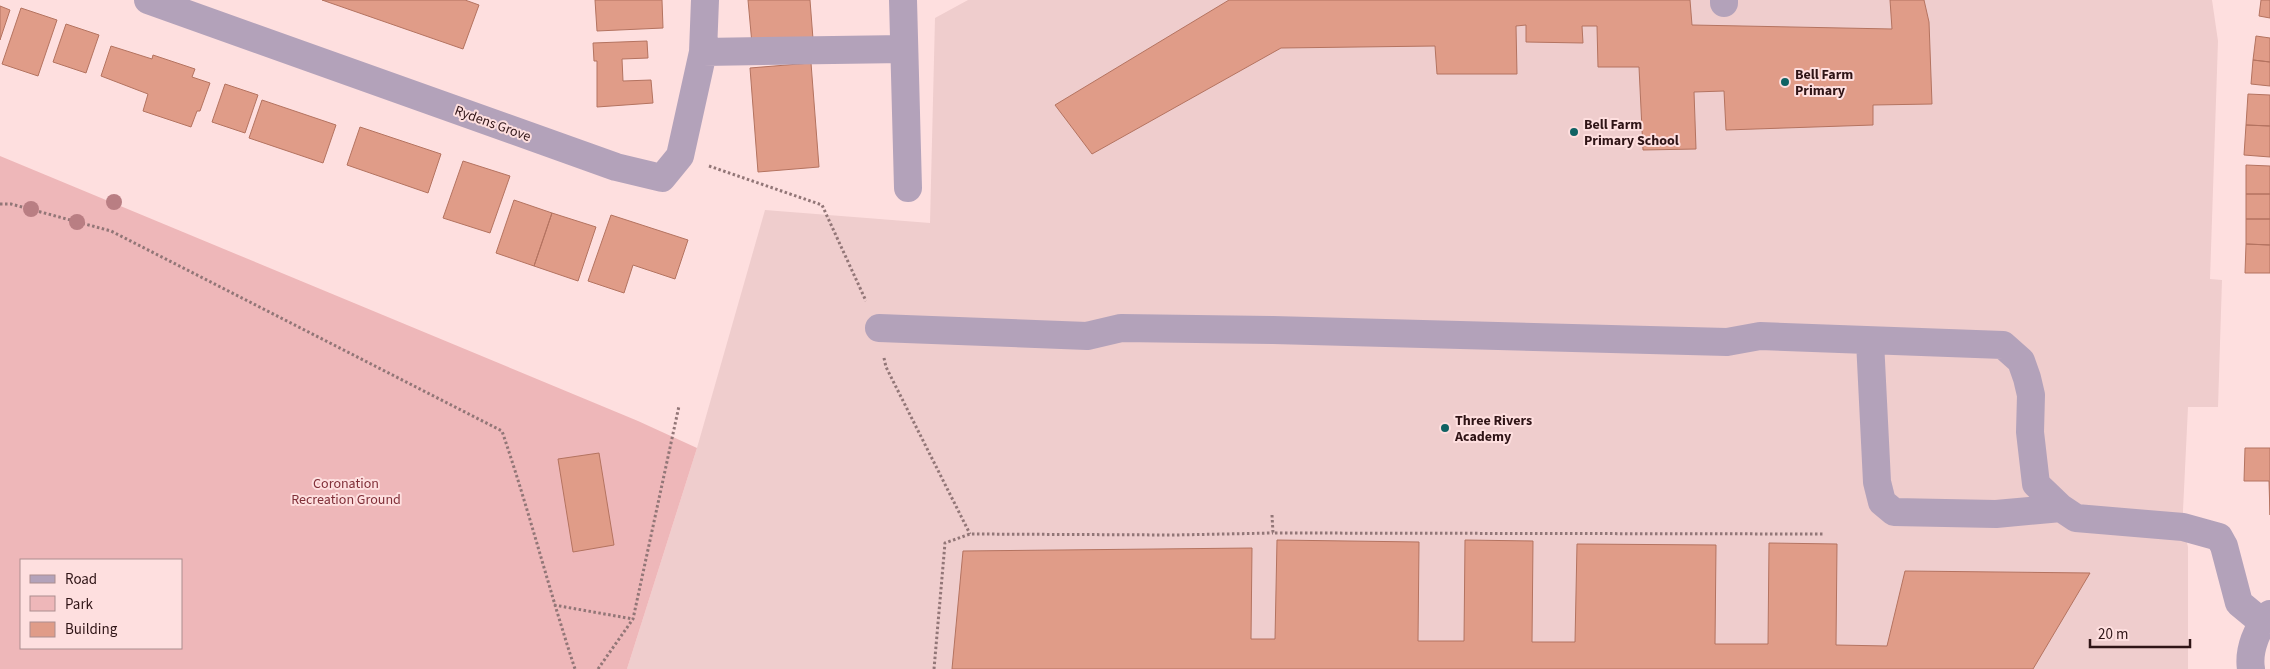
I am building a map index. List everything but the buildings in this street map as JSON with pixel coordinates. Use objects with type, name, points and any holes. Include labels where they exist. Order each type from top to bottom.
[{"type":"street","name":"Rydens Grove","points":[[148,0],[616,167],[662,178],[680,156],[703,52],[705,0]]},
{"type":"street","points":[[903,0],[908,188]]},
{"type":"street","points":[[703,52],[904,49]]},
{"type":"street","points":[[878,328],[1087,336],[1121,328],[1727,342],[1760,336],[2002,345],[2021,361],[2031,395],[2030,432],[2036,484],[2060,508],[2076,518],[2183,527],[2219,537],[2226,553],[2239,603],[2266,618],[2253,643],[2251,669]]},
{"type":"street","points":[[1870,340],[1877,482],[1882,502],[1894,512],[1920,513],[1996,514],[2060,508]]},
{"type":"path","points":[[680,156],[822,205],[878,328],[886,367],[970,534]]},
{"type":"path","points":[[0,204],[12,204],[111,231],[502,431],[528,510],[554,605],[575,669]]},
{"type":"path","points":[[598,669],[633,619],[679,406]]},
{"type":"path","points":[[1272,516],[1272,533]]},
{"type":"path","points":[[934,669],[945,543],[970,534],[1823,534]]},
{"type":"path","points":[[554,605],[633,619]]},
{"type":"shaded area","name":"Three Rivers Academy","points":[[968,0],[2212,0],[2218,41],[2210,279],[2222,280],[2218,407],[2188,407],[2183,527],[2188,547],[2188,669],[627,669],[697,448],[765,210],[930,223],[935,18]]},
{"type":"green space","name":"Coronation Recreation Ground","points":[[0,156],[638,421],[697,448],[627,669],[0,669]]},
{"type":"place","name":"Bell Farm Primary","points":[[1785,82]]},
{"type":"place","name":"Bell Farm Primary School","points":[[1574,132]]},
{"type":"place","name":"Three Rivers Academy","points":[[1445,428]]}]
